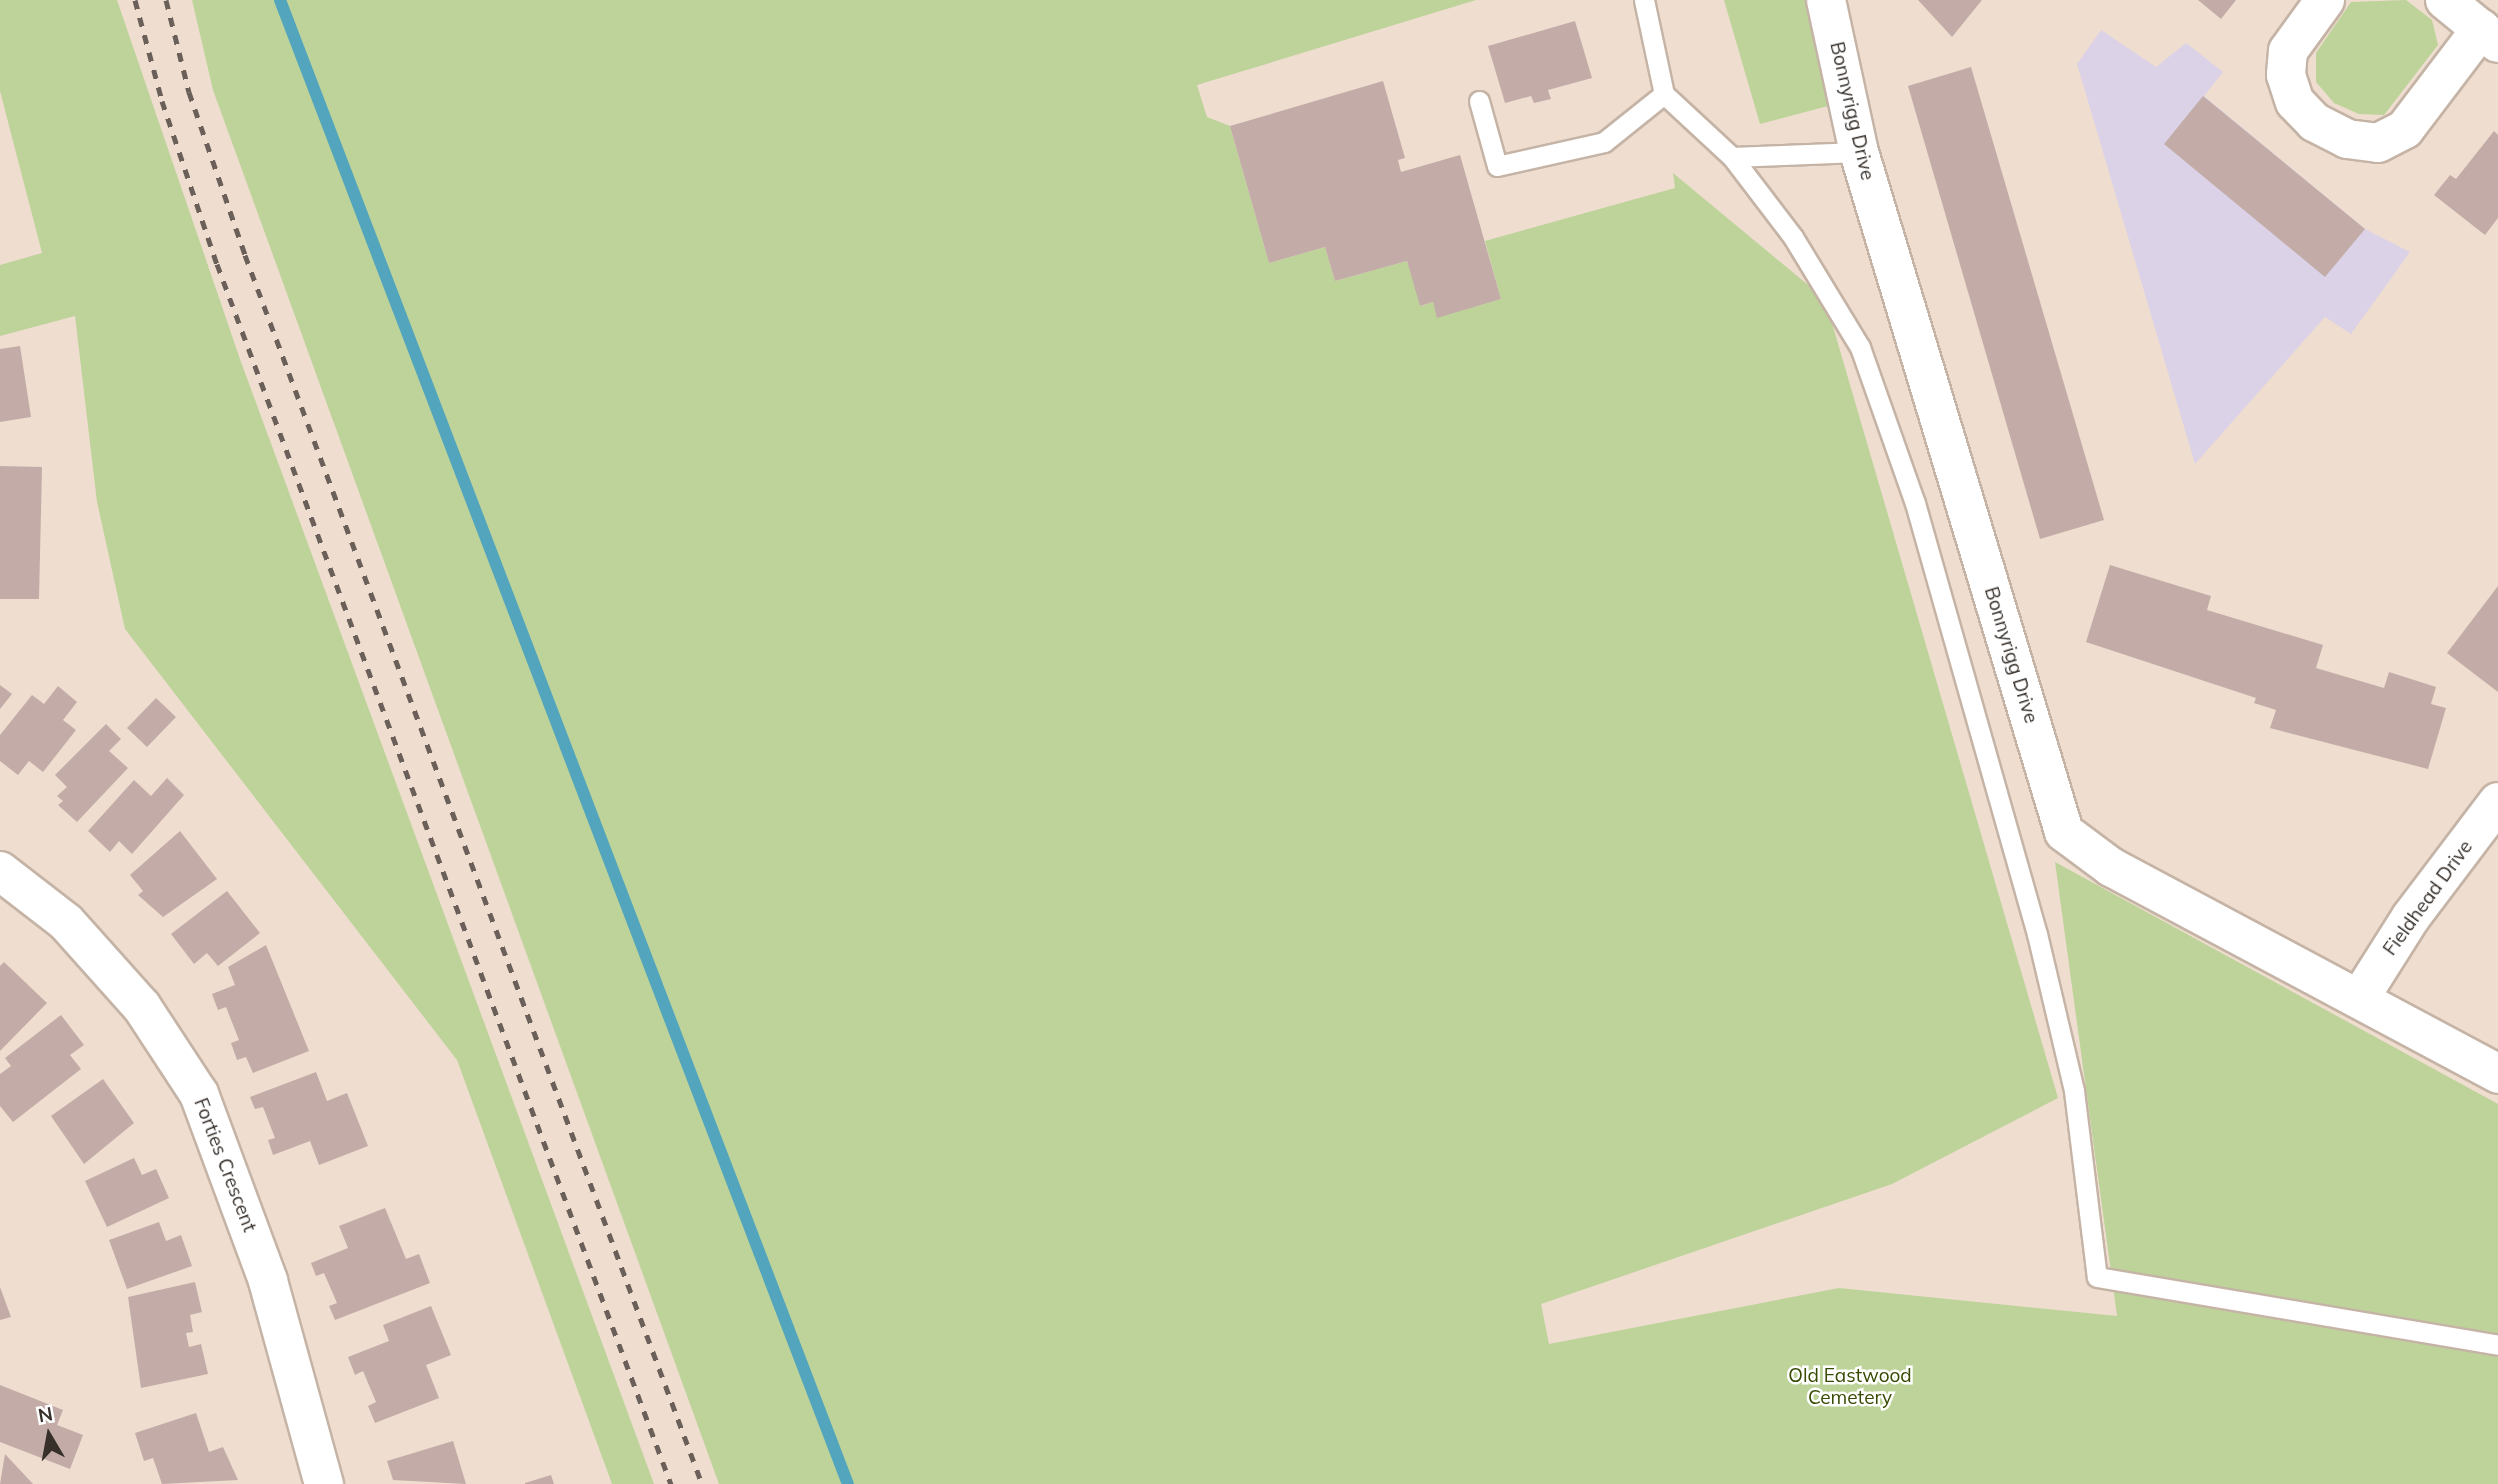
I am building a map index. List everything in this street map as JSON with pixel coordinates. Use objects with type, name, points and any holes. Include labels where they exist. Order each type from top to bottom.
[{"type":"street","name":"Bonnyrigg Drive","points":[[1826,0],[1859,152],[2064,832],[2111,867],[2361,996],[2498,1074]]},
{"type":"street","points":[[2325,0],[2288,51],[2286,75],[2295,102],[2314,122],[2347,139],[2378,143],[2404,129],[2489,36],[2445,0]]},
{"type":"street","name":"Fieldhead Drive","points":[[2361,996],[2411,917],[2498,802]]},
{"type":"street","name":"Forties Crescent","points":[[0,871],[66,922],[142,1007],[199,1094],[268,1281],[324,1484]]},
{"type":"lane","points":[[1644,0],[1664,94],[1732,157],[1793,237],[1860,347],[1915,503],[2036,934],[2074,1091],[2097,1277],[2498,1345]]},
{"type":"lane","points":[[1479,101],[1497,166],[1604,142],[1664,94]]},
{"type":"lane","points":[[1732,157],[1859,152]]},
{"type":"shaded area","points":[[2101,30],[2156,67],[2186,43],[2223,72],[2204,96],[2365,229],[2410,252],[2351,334],[2325,317],[2195,464],[2077,64]]},
{"type":"green space","points":[[0,0],[117,0],[241,362],[654,1484],[612,1484],[457,1060],[125,629],[97,502],[75,316],[0,336],[0,265],[42,253],[0,91]]},
{"type":"green space","name":"Old Eastwood Cemetery","points":[[192,0],[1476,0],[1197,85],[1207,117],[1230,126],[1269,263],[1325,247],[1335,281],[1407,261],[1421,306],[1433,302],[1438,317],[1501,299],[1485,241],[1675,188],[1673,173],[1825,299],[2058,1098],[1892,1184],[1541,1304],[1549,1344],[1839,1288],[2117,1316],[2055,862],[2498,1104],[2498,1484],[719,1484],[213,90]]},
{"type":"green space","points":[[1724,0],[1806,0],[1828,106],[1760,124]]},
{"type":"green space","points":[[2406,0],[2432,20],[2438,45],[2384,115],[2359,114],[2334,103],[2316,82],[2316,53],[2351,2]]},
{"type":"building","points":[[1918,0],[1982,0],[1952,37]]},
{"type":"building","points":[[2198,0],[2236,0],[2221,19]]},
{"type":"building","points":[[1575,21],[1592,78],[1548,90],[1551,99],[1534,103],[1531,96],[1505,103],[1488,46]]},
{"type":"building","points":[[1971,67],[2104,520],[2040,539],[1908,86]]},
{"type":"building","points":[[1383,81],[1405,158],[1398,160],[1401,172],[1460,155],[1501,299],[1437,318],[1433,302],[1420,306],[1407,261],[1335,281],[1325,247],[1269,263],[1230,126]]},
{"type":"building","points":[[2203,96],[2365,229],[2325,277],[2164,144]]},
{"type":"building","points":[[2494,131],[2498,135],[2498,218],[2485,235],[2434,195],[2450,175],[2456,179]]},
{"type":"building","points":[[20,346],[31,417],[0,422],[0,349]]},
{"type":"building","points":[[0,466],[42,467],[39,599],[0,599]]},
{"type":"building","points":[[2110,565],[2211,596],[2207,610],[2323,645],[2316,668],[2384,688],[2389,672],[2436,687],[2431,704],[2446,708],[2428,769],[2270,728],[2276,710],[2254,703],[2256,698],[2086,642]]},
{"type":"building","points":[[2498,586],[2498,692],[2447,653]]},
{"type":"building","points":[[0,685],[12,694],[0,709]]},
{"type":"building","points":[[58,686],[77,702],[63,720],[76,730],[43,772],[29,761],[18,775],[0,761],[0,735],[32,695],[44,704]]},
{"type":"building","points":[[156,698],[176,717],[147,747],[127,728]]},
{"type":"building","points":[[106,724],[121,739],[109,751],[128,768],[77,822],[58,805],[63,801],[57,796],[67,787],[55,775]]},
{"type":"building","points":[[167,778],[184,795],[132,854],[119,841],[110,852],[88,831],[134,780],[151,796]]},
{"type":"building","points":[[180,831],[217,879],[163,917],[138,895],[143,891],[130,875]]},
{"type":"building","points":[[227,891],[260,933],[218,966],[207,953],[194,964],[171,934]]},
{"type":"building","points":[[266,945],[309,1051],[253,1073],[246,1057],[237,1060],[231,1043],[239,1040],[226,1007],[218,1010],[212,994],[235,985],[228,967]]},
{"type":"building","points":[[4,962],[47,1003],[0,1051],[0,966]]},
{"type":"building","points":[[61,1015],[84,1045],[70,1055],[81,1069],[13,1122],[0,1106],[0,1074],[11,1066],[5,1058]]},
{"type":"building","points":[[316,1072],[327,1101],[347,1093],[368,1146],[319,1165],[310,1141],[273,1155],[268,1140],[275,1138],[263,1107],[255,1109],[250,1097]]},
{"type":"building","points":[[103,1079],[134,1123],[84,1164],[51,1116]]},
{"type":"building","points":[[134,1158],[142,1175],[156,1169],[169,1198],[107,1227],[85,1181]]},
{"type":"building","points":[[385,1208],[406,1259],[419,1254],[430,1283],[335,1320],[329,1306],[337,1303],[324,1273],[316,1276],[311,1263],[348,1248],[339,1226]]},
{"type":"building","points":[[159,1222],[166,1241],[181,1235],[192,1266],[127,1289],[109,1240]]},
{"type":"building","points":[[195,1282],[202,1312],[190,1315],[193,1332],[186,1333],[189,1347],[201,1344],[208,1374],[141,1388],[128,1297]]},
{"type":"building","points":[[0,1287],[11,1317],[0,1320]]},
{"type":"building","points":[[431,1306],[451,1355],[426,1365],[439,1398],[375,1423],[368,1406],[376,1402],[363,1371],[355,1375],[348,1357],[389,1341],[383,1325]]},
{"type":"building","points":[[0,1385],[63,1410],[57,1425],[83,1435],[70,1469],[0,1442]]},
{"type":"building","points":[[196,1413],[209,1452],[223,1447],[238,1480],[162,1484],[153,1458],[144,1461],[135,1433]]},
{"type":"building","points":[[453,1441],[466,1484],[393,1480],[387,1461]]},
{"type":"building","points":[[5,1454],[33,1484],[0,1484]]},
{"type":"building","points":[[551,1475],[554,1484],[525,1484],[525,1483]]},
{"type":"waterway","points":[[280,0],[848,1484]]},
{"type":"railway","points":[[135,0],[162,101],[217,264],[671,1484]]},
{"type":"railway","points":[[166,0],[189,92],[245,255],[702,1484]]}]
